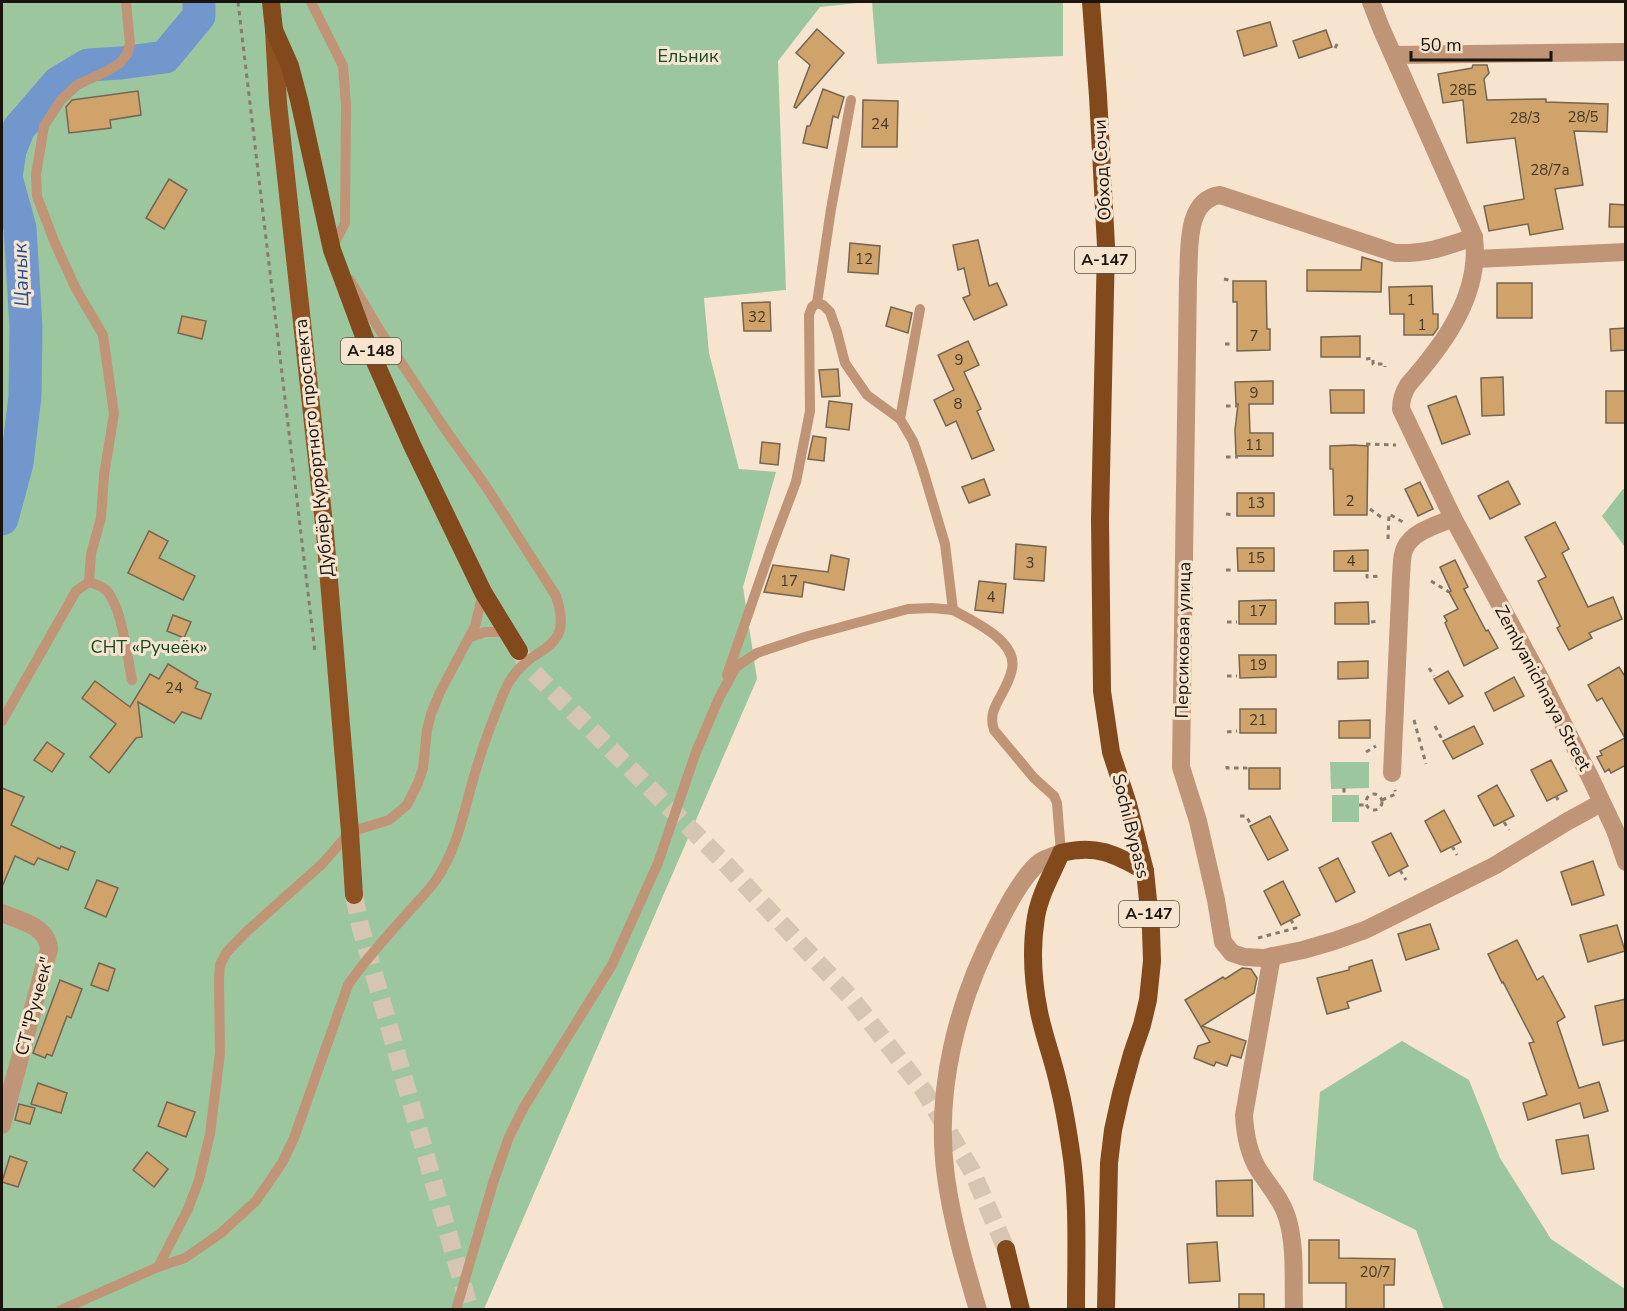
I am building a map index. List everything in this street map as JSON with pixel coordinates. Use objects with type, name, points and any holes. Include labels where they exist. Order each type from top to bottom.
[{"type":"highway","name":"Дублёр Курортного проспекта","points":[[271,2],[274,30]]},
{"type":"highway","name":"Обход Сочи","points":[[1091,2],[1106,246],[1100,519],[1102,691],[1111,752],[1128,804],[1145,871]]},
{"type":"highway","name":"А-148","points":[[274,30],[293,77],[332,250],[365,339],[412,445],[483,592],[519,651]]},
{"type":"highway","points":[[1076,1310],[1075,1194],[1070,1148],[1060,1088],[1039,1012],[1034,973],[1034,935],[1039,904],[1061,853],[1075,849],[1104,852],[1119,856],[1145,871]]},
{"type":"highway","name":"Sochi Bypass","points":[[1106,1310],[1109,1164],[1113,1130],[1146,1008],[1152,962],[1145,871]]},
{"type":"highway","points":[[1006,1249],[1021,1310]]},
{"type":"main road","name":"Дублёр Курортного проспекта","points":[[274,30],[278,103],[325,533],[354,895]]},
{"type":"street","name":"Zemlyanichnaya Street","points":[[1371,2],[1474,237],[1475,259],[1470,286],[1454,326],[1408,385],[1403,393],[1401,409],[1453,518],[1540,678],[1615,830],[1626,862]]},
{"type":"street","points":[[1394,55],[1626,52]]},
{"type":"street","name":"Персиковая улица","points":[[1474,237],[1437,250],[1410,254],[1395,253],[1220,195],[1211,196],[1195,212],[1191,226],[1188,280],[1181,767],[1198,821],[1223,942],[1232,953],[1244,957],[1264,958],[1335,942],[1365,930],[1494,866],[1601,803]]},
{"type":"street","points":[[1475,259],[1626,252]]},
{"type":"street","points":[[1392,773],[1401,569],[1405,549],[1410,540],[1418,534],[1453,518]]},
{"type":"street","points":[[978,1310],[966,1270],[946,1176],[943,1118],[948,1063],[984,950],[1033,868],[1046,858],[1061,853]]},
{"type":"street","name":"СТ \"Ручеек\"","points":[[2,914],[39,929],[49,942],[49,949],[2,1125]]},
{"type":"street","points":[[1272,956],[1244,1115],[1245,1137],[1258,1168],[1279,1197],[1287,1215],[1292,1246],[1294,1310]]},
{"type":"lane","points":[[89,582],[91,555],[101,518],[104,475],[114,414],[103,335],[76,289],[54,241],[37,196],[36,174],[44,126],[61,100],[77,85],[120,63],[127,54],[130,44],[126,2]]},
{"type":"lane","points":[[61,1310],[158,1267],[186,1258],[221,1233],[256,1201],[282,1163],[294,1138],[348,985],[359,969],[436,881],[449,859],[458,835],[482,749],[508,685],[518,670],[551,645],[559,634],[561,625],[561,612],[556,596],[487,488],[379,329],[332,250],[345,222],[346,105],[343,66],[311,2]]},
{"type":"lane","points":[[456,1310],[508,1137],[524,1107],[612,965],[658,862],[696,752],[719,698],[796,482],[810,411],[808,315],[817,303],[850,100]]},
{"type":"lane","points":[[817,303],[830,312],[845,363],[867,395],[900,419],[913,441],[924,470],[945,544],[953,610]]},
{"type":"lane","points":[[900,419],[920,309]]},
{"type":"lane","points":[[89,582],[107,591],[117,606],[132,680]]},
{"type":"lane","points":[[2,721],[76,591],[89,582]]},
{"type":"lane","points":[[158,1267],[188,1209],[210,1134],[220,1053],[220,965],[226,953],[245,933],[322,864],[350,832],[389,820],[406,805],[423,768],[431,714],[440,692],[471,637],[477,622],[483,592]]},
{"type":"lane","points":[[719,698],[736,667],[757,653],[808,636],[908,609],[953,610],[992,632],[1005,645],[1012,657],[1012,670],[994,708],[991,723],[994,730],[1028,770],[1054,796],[1058,812],[1061,853]]},
{"type":"lane","points":[[471,637],[485,632],[507,632]]},
{"type":"path","points":[[238,2],[316,659]]},
{"type":"path","points":[[1335,48],[1339,41]]},
{"type":"path","points":[[1224,279],[1233,281]]},
{"type":"path","points":[[1225,345],[1234,344]]},
{"type":"path","points":[[1366,359],[1373,358],[1373,364],[1385,364],[1384,367]]},
{"type":"path","points":[[1226,406],[1238,406]]},
{"type":"path","points":[[1366,444],[1396,445]]},
{"type":"path","points":[[1226,457],[1238,457]]},
{"type":"path","points":[[1370,509],[1381,517]]},
{"type":"path","points":[[1226,514],[1235,515]]},
{"type":"path","points":[[1226,570],[1235,570]]},
{"type":"path","points":[[1367,574],[1367,577],[1380,576]]},
{"type":"path","points":[[1431,580],[1449,592]]},
{"type":"path","points":[[1371,622],[1380,621]]},
{"type":"path","points":[[1227,622],[1237,622]]},
{"type":"path","points":[[1429,668],[1434,676]]},
{"type":"path","points":[[1227,676],[1237,676]]},
{"type":"path","points":[[1414,719],[1426,765]]},
{"type":"path","points":[[1435,726],[1443,741]]},
{"type":"path","points":[[1227,732],[1237,731]]},
{"type":"path","points":[[1227,766],[1227,768],[1246,768],[1246,770]]},
{"type":"path","points":[[1344,788],[1344,795]]},
{"type":"path","points":[[1359,805],[1366,805],[1369,809],[1377,810],[1383,805],[1382,798],[1372,794],[1367,799],[1366,805]]},
{"type":"path","points":[[1556,796],[1560,804]]},
{"type":"path","points":[[1240,816],[1246,816],[1250,823]]},
{"type":"path","points":[[1504,822],[1509,830]]},
{"type":"path","points":[[1452,846],[1457,855]]},
{"type":"path","points":[[1400,870],[1406,880]]},
{"type":"path","points":[[1256,939],[1296,928],[1291,920]]},
{"type":"green space","points":[[2,2],[867,2],[820,7],[778,61],[786,290],[704,298],[709,353],[739,469],[776,472],[743,587],[757,679],[484,1309],[2,1310]]},
{"type":"green space","points":[[872,2],[1063,2],[1063,56],[877,64]]},
{"type":"green space","points":[[1623,489],[1626,489],[1625,547],[1602,516]]},
{"type":"green space","points":[[1330,762],[1369,762],[1369,788],[1331,789]]},
{"type":"green space","points":[[1332,795],[1359,795],[1359,822],[1332,822]]},
{"type":"green space","points":[[1402,1041],[1469,1080],[1500,1158],[1551,1239],[1625,1289],[1625,1309],[1444,1309],[1416,1230],[1313,1180],[1320,1092]]},
{"type":"building","points":[[1270,22],[1277,46],[1244,56],[1237,31]]},
{"type":"building","points":[[817,29],[844,53],[796,108],[794,107],[810,65],[796,53]]},
{"type":"building","points":[[1326,30],[1332,47],[1299,58],[1293,41]]},
{"type":"building","points":[[1473,65],[1487,65],[1489,73],[1484,79],[1487,100],[1546,99],[1546,102],[1608,104],[1607,132],[1574,131],[1583,185],[1555,189],[1563,229],[1530,235],[1528,224],[1489,231],[1484,206],[1524,199],[1515,138],[1467,143],[1463,100],[1443,103],[1438,74],[1472,68]]},
{"type":"building","points":[[823,89],[844,97],[838,118],[833,116],[827,148],[803,143],[807,126],[810,126]]},
{"type":"building","points":[[138,91],[141,115],[110,120],[111,128],[69,133],[66,107],[72,100]]},
{"type":"building","points":[[863,100],[898,101],[897,147],[862,147]]},
{"type":"building","points":[[169,179],[187,190],[164,229],[146,218]]},
{"type":"building","points":[[1610,204],[1626,205],[1626,227],[1609,227]]},
{"type":"building","points":[[978,240],[989,286],[997,283],[1007,305],[974,320],[963,298],[970,295],[964,268],[958,270],[953,245]]},
{"type":"building","points":[[850,243],[880,246],[878,274],[848,272]]},
{"type":"building","points":[[1362,257],[1382,263],[1381,292],[1307,291],[1307,270],[1361,270]]},
{"type":"building","points":[[1233,281],[1266,281],[1270,350],[1237,351],[1237,302],[1233,302]]},
{"type":"building","points":[[1497,283],[1532,283],[1532,318],[1497,318]]},
{"type":"building","points":[[1432,286],[1433,314],[1438,314],[1438,328],[1433,335],[1404,335],[1404,314],[1390,314],[1389,287]]},
{"type":"building","points":[[770,302],[771,331],[744,331],[742,303]]},
{"type":"building","points":[[891,307],[912,313],[908,333],[886,326]]},
{"type":"building","points":[[182,316],[206,321],[202,339],[178,333]]},
{"type":"building","points":[[1626,328],[1626,350],[1611,351],[1610,329]]},
{"type":"building","points":[[1360,336],[1360,357],[1321,357],[1321,337]]},
{"type":"building","points":[[968,341],[979,365],[964,372],[981,409],[977,411],[994,450],[972,459],[956,421],[946,426],[934,400],[954,390],[938,355]]},
{"type":"building","points":[[838,369],[840,396],[822,397],[819,370]]},
{"type":"building","points":[[1503,377],[1504,415],[1482,416],[1481,378]]},
{"type":"building","points":[[1273,381],[1273,404],[1249,404],[1250,433],[1273,433],[1273,456],[1236,456],[1235,430],[1238,404],[1236,404],[1235,382]]},
{"type":"building","points":[[1330,390],[1364,390],[1364,413],[1331,413]]},
{"type":"building","points":[[1606,391],[1626,391],[1626,423],[1606,423]]},
{"type":"building","points":[[1456,396],[1470,434],[1442,444],[1428,406]]},
{"type":"building","points":[[829,401],[852,404],[849,430],[826,427]]},
{"type":"building","points":[[813,436],[826,438],[824,461],[808,459]]},
{"type":"building","points":[[762,442],[780,444],[778,465],[760,463]]},
{"type":"building","points":[[1330,446],[1368,446],[1367,515],[1334,515]]},
{"type":"building","points":[[984,479],[990,495],[969,503],[962,487]]},
{"type":"building","points":[[1508,481],[1520,504],[1490,519],[1478,496]]},
{"type":"building","points":[[1420,482],[1433,509],[1418,516],[1405,489]]},
{"type":"building","points":[[1237,493],[1274,493],[1274,516],[1237,516]]},
{"type":"building","points":[[1555,522],[1569,549],[1562,553],[1588,607],[1613,597],[1622,619],[1589,633],[1592,638],[1569,650],[1557,628],[1560,626],[1538,581],[1546,577],[1525,537]]},
{"type":"building","points":[[149,531],[168,541],[159,558],[195,576],[183,600],[128,573]]},
{"type":"building","points":[[1016,544],[1046,547],[1044,581],[1014,579]]},
{"type":"building","points":[[1237,548],[1274,548],[1274,571],[1238,571]]},
{"type":"building","points":[[1368,550],[1368,571],[1334,571],[1334,551]]},
{"type":"building","points":[[831,555],[849,559],[844,590],[804,582],[802,597],[764,592],[773,565],[828,572]]},
{"type":"building","points":[[1455,560],[1468,587],[1464,589],[1486,631],[1488,630],[1498,648],[1464,666],[1444,616],[1458,609],[1440,567]]},
{"type":"building","points":[[979,581],[1006,584],[1003,613],[975,610]]},
{"type":"building","points":[[1276,600],[1276,624],[1239,624],[1239,601]]},
{"type":"building","points":[[1368,602],[1369,624],[1335,624],[1335,603]]},
{"type":"building","points":[[173,615],[191,622],[184,638],[167,631]]},
{"type":"building","points":[[1239,655],[1276,655],[1276,677],[1240,678]]},
{"type":"building","points":[[1368,661],[1368,678],[1338,679],[1338,662]]},
{"type":"building","points":[[168,664],[198,682],[195,688],[211,694],[201,719],[182,712],[174,723],[138,702],[142,737],[136,738],[109,773],[90,757],[116,724],[82,698],[95,681],[130,707],[150,674],[159,679]]},
{"type":"building","points":[[1619,667],[1626,678],[1626,765],[1611,773],[1609,769],[1605,772],[1597,757],[1602,755],[1600,751],[1625,738],[1602,698],[1597,701],[1588,685]]},
{"type":"building","points":[[1448,671],[1463,696],[1449,704],[1434,679]]},
{"type":"building","points":[[1514,677],[1524,696],[1494,711],[1485,693]]},
{"type":"building","points":[[1240,709],[1276,709],[1276,733],[1240,733]]},
{"type":"building","points":[[1370,720],[1370,738],[1339,738],[1339,721]]},
{"type":"building","points":[[1474,726],[1483,744],[1453,759],[1443,741]]},
{"type":"building","points":[[47,742],[64,754],[52,772],[34,760]]},
{"type":"building","points":[[1551,760],[1567,791],[1547,801],[1531,770]]},
{"type":"building","points":[[1249,768],[1280,768],[1280,789],[1249,789]]},
{"type":"building","points":[[1497,785],[1514,816],[1494,826],[1478,796]]},
{"type":"building","points":[[2,788],[24,797],[11,825],[60,849],[61,846],[75,852],[68,870],[38,858],[34,865],[15,856],[2,887]]},
{"type":"building","points":[[1444,810],[1461,842],[1441,852],[1425,821]]},
{"type":"building","points":[[1270,816],[1288,850],[1268,860],[1250,826]]},
{"type":"building","points":[[1391,833],[1408,866],[1389,876],[1372,842]]},
{"type":"building","points":[[1338,858],[1355,892],[1336,902],[1319,868]]},
{"type":"building","points":[[1593,861],[1604,895],[1572,905],[1561,872]]},
{"type":"building","points":[[97,880],[118,888],[106,917],[85,908]]},
{"type":"building","points":[[1283,881],[1300,915],[1281,925],[1264,891]]},
{"type":"building","points":[[1430,924],[1439,949],[1406,960],[1398,934]]},
{"type":"building","points":[[1617,925],[1625,951],[1588,962],[1580,935]]},
{"type":"building","points":[[1517,940],[1537,980],[1543,976],[1565,1017],[1557,1022],[1579,1088],[1599,1082],[1608,1111],[1584,1118],[1580,1103],[1528,1120],[1523,1103],[1547,1095],[1529,1043],[1534,1042],[1488,954]]},
{"type":"building","points":[[1372,960],[1381,991],[1347,1002],[1349,1008],[1327,1014],[1317,978],[1349,970],[1349,967]]},
{"type":"building","points":[[99,963],[115,969],[108,991],[91,985]]},
{"type":"building","points":[[1242,968],[1251,969],[1257,978],[1254,993],[1202,1026],[1246,1041],[1241,1058],[1231,1055],[1227,1066],[1216,1062],[1214,1066],[1194,1058],[1198,1046],[1210,1042],[1185,1000]]},
{"type":"building","points":[[60,980],[82,989],[71,1018],[67,1016],[52,1056],[47,1054],[45,1058],[33,1053]]},
{"type":"building","points":[[1626,999],[1626,1040],[1603,1045],[1595,1006]]},
{"type":"building","points":[[38,1083],[67,1093],[61,1113],[31,1104]]},
{"type":"building","points":[[167,1102],[195,1112],[186,1137],[158,1126]]},
{"type":"building","points":[[19,1104],[35,1108],[30,1124],[15,1120]]},
{"type":"building","points":[[1588,1135],[1594,1169],[1562,1174],[1556,1140]]},
{"type":"building","points":[[147,1152],[168,1169],[154,1187],[133,1170]]},
{"type":"building","points":[[10,1156],[27,1162],[18,1187],[2,1182]]},
{"type":"building","points":[[1252,1180],[1253,1216],[1217,1216],[1216,1181]]},
{"type":"building","points":[[1309,1240],[1339,1240],[1339,1258],[1395,1259],[1394,1285],[1384,1285],[1384,1310],[1346,1310],[1346,1283],[1309,1283]]},
{"type":"building","points":[[1217,1242],[1220,1281],[1189,1283],[1187,1244]]},
{"type":"building","points":[[1239,1294],[1264,1294],[1264,1310],[1239,1310]]},
{"type":"waterway","name":"Цанык","points":[[2,519],[17,463],[25,396],[26,327],[20,228],[6,177],[10,150],[19,128],[58,83],[88,65],[165,57],[199,16],[199,2]]},
{"type":"tunnel","points":[[519,651],[531,670],[722,860],[852,999],[924,1091],[972,1171],[1006,1249]]},
{"type":"tunnel","points":[[354,895],[360,925],[470,1310]]},
{"type":"park label","name":"Ельник","points":[[688,56]]},
{"type":"park label","name":"СНТ «Ручеёк»","points":[[149,647]]}]
